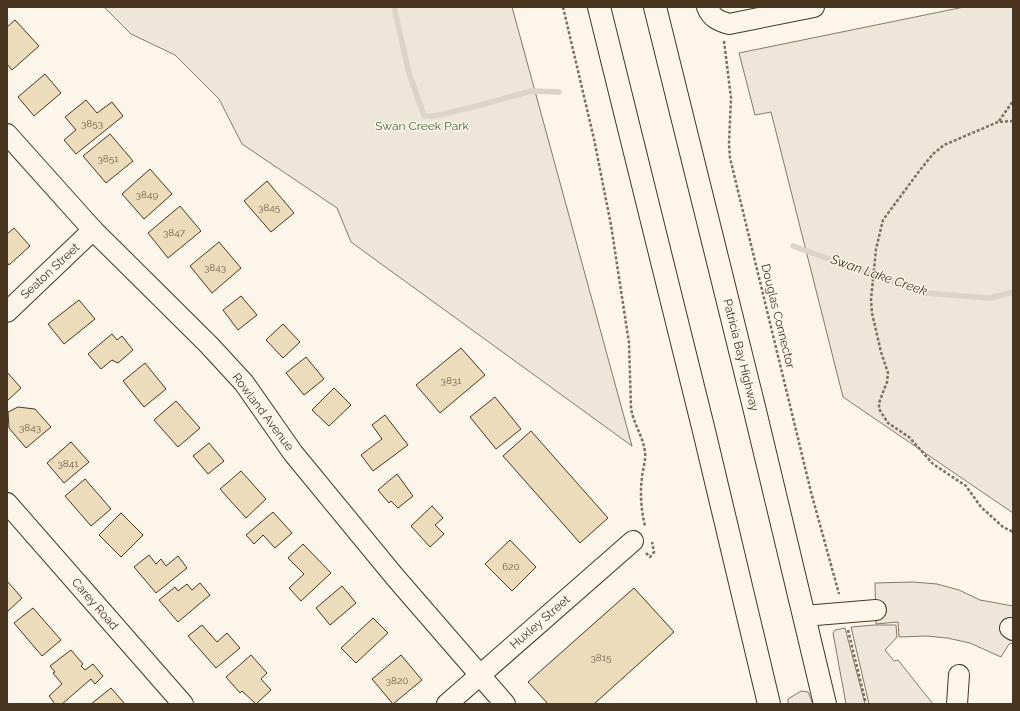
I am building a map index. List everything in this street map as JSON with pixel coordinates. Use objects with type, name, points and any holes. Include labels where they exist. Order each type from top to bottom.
[{"type":"highway","points":[[599,7],[704,430],[769,704]]},
{"type":"highway","name":"Patricia Bay Highway","points":[[655,7],[826,704]]},
{"type":"street","points":[[712,14],[729,24],[814,7]]},
{"type":"street","name":"Rowland Avenue","points":[[7,134],[93,230],[209,345],[244,383],[293,453],[395,577],[505,704]]},
{"type":"street","name":"Seaton Street","points":[[7,312],[93,230]]},
{"type":"street","name":"Carey Road","points":[[7,503],[183,704]]},
{"type":"street","name":"Huxley Street","points":[[447,704],[479,674],[644,537]]},
{"type":"street","points":[[804,616],[876,610]]},
{"type":"street","points":[[957,704],[960,676]]},
{"type":"path","points":[[563,7],[594,139],[611,225],[629,343],[632,416],[640,432],[646,454],[641,483],[641,504],[644,537],[650,557],[654,552],[644,537]]},
{"type":"path","name":"Douglas Connector","points":[[712,14],[723,37],[730,85],[730,158],[811,492],[844,612],[866,704]]},
{"type":"path","points":[[998,122],[1013,101]]},
{"type":"path","points":[[1013,121],[998,122],[944,145],[933,154],[889,210],[882,226],[876,249],[871,300],[872,313],[888,372],[887,382],[879,403],[879,409],[888,423],[909,437],[933,464],[966,486],[981,507],[1003,527],[1013,532]]},
{"type":"green space","name":"Swan Creek Park","points":[[104,7],[512,7],[632,446],[351,242],[337,208],[242,144],[219,99],[175,55],[131,34]]},
{"type":"green space","points":[[964,7],[1013,7],[1013,513],[843,397],[771,112],[755,115],[739,53]]},
{"type":"green space","points":[[896,625],[897,637],[885,650],[894,661],[898,660],[933,704],[869,704],[851,627]]},
{"type":"green space","points":[[845,628],[865,704],[846,704],[833,633],[835,630]]},
{"type":"green space","points":[[801,691],[808,692],[813,704],[788,704],[788,699]]},
{"type":"shaded area","points":[[913,582],[937,584],[959,590],[980,600],[1013,606],[1013,643],[1009,644],[1001,657],[970,643],[947,638],[927,636],[899,637],[898,622],[876,624],[875,583]]},
{"type":"building","points":[[15,20],[39,46],[12,70],[7,64],[7,27]]},
{"type":"building","points":[[45,74],[61,93],[34,116],[18,97]]},
{"type":"building","points":[[86,100],[97,113],[112,102],[123,116],[76,154],[64,140],[76,130],[65,117]]},
{"type":"building","points":[[110,134],[133,161],[106,183],[83,156]]},
{"type":"building","points":[[150,169],[172,194],[144,219],[122,194]]},
{"type":"building","points":[[267,181],[294,213],[271,232],[244,201]]},
{"type":"building","points":[[180,206],[201,231],[168,258],[148,233]]},
{"type":"building","points":[[14,228],[30,246],[9,265],[7,262],[7,234]]},
{"type":"building","points":[[219,242],[241,268],[212,293],[190,266]]},
{"type":"building","points":[[241,296],[257,315],[238,330],[223,310]]},
{"type":"building","points":[[79,300],[95,319],[64,344],[48,324]]},
{"type":"building","points":[[283,324],[300,342],[283,358],[266,340]]},
{"type":"building","points":[[112,334],[117,340],[122,336],[133,350],[118,363],[112,360],[101,369],[88,354]]},
{"type":"building","points":[[461,348],[485,375],[440,413],[416,385]]},
{"type":"building","points":[[306,357],[324,379],[304,395],[286,373]]},
{"type":"building","points":[[145,363],[166,389],[144,407],[123,381]]},
{"type":"building","points":[[7,372],[21,388],[7,401]]},
{"type":"building","points":[[334,388],[351,405],[329,426],[312,410]]},
{"type":"building","points":[[495,397],[521,429],[496,449],[470,417]]},
{"type":"building","points":[[176,401],[200,428],[178,447],[154,420]]},
{"type":"building","points":[[18,407],[35,409],[51,427],[26,448],[9,428],[8,412]]},
{"type":"building","points":[[385,415],[408,445],[373,471],[361,455],[382,439],[372,425]]},
{"type":"building","points":[[531,431],[608,518],[580,543],[503,456]]},
{"type":"building","points":[[71,442],[89,462],[64,483],[47,463]]},
{"type":"building","points":[[209,443],[224,461],[208,474],[193,456]]},
{"type":"building","points":[[241,471],[266,499],[246,518],[220,489]]},
{"type":"building","points":[[397,474],[413,496],[398,508],[391,501],[389,503],[378,490]]},
{"type":"building","points":[[85,479],[111,509],[91,526],[65,496]]},
{"type":"building","points":[[432,506],[443,518],[435,525],[444,534],[430,547],[411,526]]},
{"type":"building","points":[[273,512],[292,533],[275,548],[263,535],[254,544],[246,535]]},
{"type":"building","points":[[121,513],[143,535],[121,557],[99,535]]},
{"type":"building","points":[[510,540],[536,567],[512,591],[485,564]]},
{"type":"building","points":[[303,544],[331,573],[301,601],[289,588],[304,574],[288,558]]},
{"type":"building","points":[[149,555],[156,564],[161,559],[166,566],[178,556],[187,568],[156,593],[134,567]]},
{"type":"building","points":[[7,581],[22,598],[7,612]]},
{"type":"building","points":[[200,583],[210,595],[178,622],[159,600],[175,587],[178,591],[187,584],[192,590]]},
{"type":"building","points":[[342,586],[356,603],[330,625],[316,608]]},
{"type":"building","points":[[634,588],[674,632],[594,704],[548,704],[528,682]]},
{"type":"building","points":[[33,608],[61,640],[42,656],[14,623]]},
{"type":"building","points":[[373,618],[388,633],[356,663],[341,648]]},
{"type":"building","points":[[202,625],[217,642],[227,633],[240,648],[216,668],[188,636]]},
{"type":"building","points":[[71,650],[83,664],[81,666],[85,670],[93,664],[103,676],[95,684],[91,679],[62,704],[55,704],[49,696],[62,684],[53,673],[55,672],[50,666]]},
{"type":"building","points":[[251,655],[267,673],[261,679],[271,690],[256,704],[242,691],[240,693],[226,677]]},
{"type":"building","points":[[401,655],[422,680],[393,704],[372,679]]},
{"type":"building","points":[[111,688],[125,704],[91,704]]},
{"type":"waterway","name":"Swan Lake Creek","points":[[394,7],[409,73],[424,116],[435,116],[531,91],[559,92]]},
{"type":"waterway","name":"Swan Lake Creek","points":[[793,246],[924,293],[990,298],[1013,292]]}]
